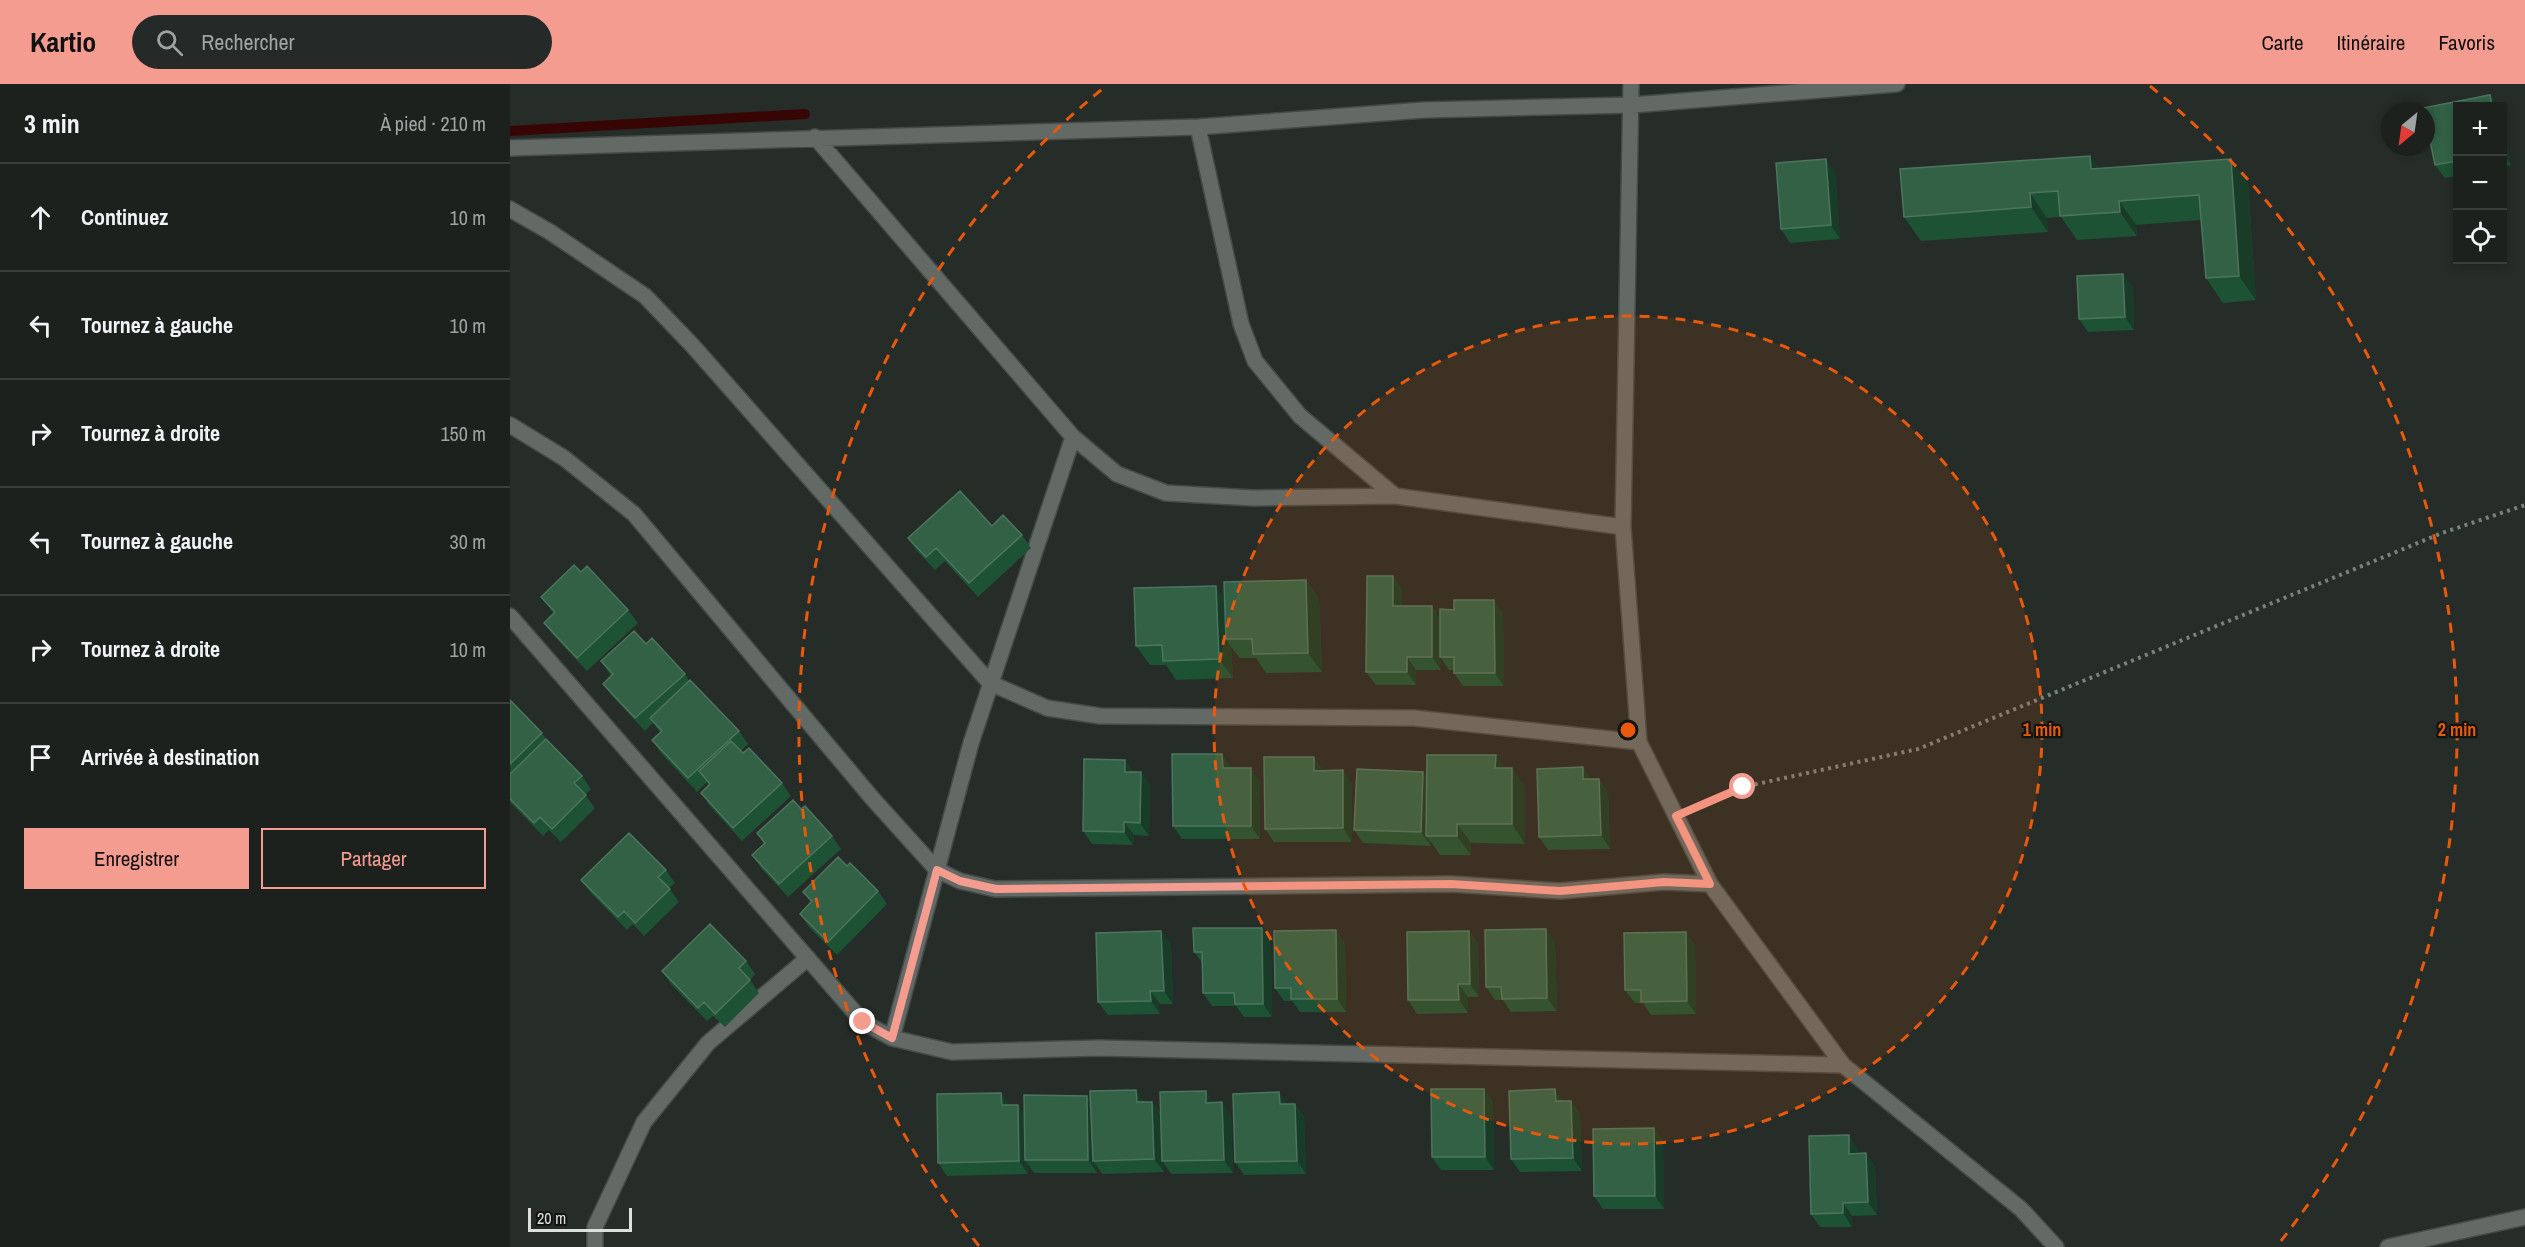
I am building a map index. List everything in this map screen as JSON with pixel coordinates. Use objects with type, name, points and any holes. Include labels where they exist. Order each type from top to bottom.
[{"type":"street","points":[[1631,84],[1623,527],[1639,742],[1710,884],[1843,1065],[2021,1209],[2056,1247]]},
{"type":"street","points":[[510,148],[1198,127],[1424,110],[1632,105],[1897,84]]},
{"type":"street","points":[[1198,127],[1241,324],[1255,361],[1300,416],[1395,496]]},
{"type":"street","points":[[815,137],[1073,437],[1117,474],[1166,493],[1253,498],[1395,496],[1623,527]]},
{"type":"street","points":[[510,209],[550,232],[645,296],[692,345],[990,683],[1047,708],[1100,716],[1414,718],[1639,742]]},
{"type":"street","points":[[510,425],[564,458],[634,514],[872,798],[937,870],[960,881],[996,889],[1451,884],[1560,891],[1664,882],[1710,884]]},
{"type":"street","points":[[892,1038],[971,742],[1073,437]]},
{"type":"street","points":[[510,616],[863,1022],[892,1038],[952,1052],[1099,1048],[1843,1065]]},
{"type":"street","points":[[595,1247],[596,1227],[644,1122],[708,1043],[808,958]]},
{"type":"street","points":[[2388,1247],[2525,1217]]},
{"type":"path","points":[[1676,816],[1743,787],[1918,749],[2442,533],[2525,505]]},
{"type":"building","points":[[2490,95],[2491,102],[2454,102]]},
{"type":"building","points":[[2453,102],[2453,162],[2435,165],[2433,156],[2435,156],[2435,106]]},
{"type":"building","points":[[2090,156],[2091,169],[2231,159],[2239,276],[2206,278],[2199,195],[2119,201],[2120,212],[2060,216],[2058,191],[2030,193],[2031,207],[1904,217],[1900,169]]},
{"type":"building","points":[[1826,159],[1831,225],[1781,229],[1776,163]]},
{"type":"building","points":[[2123,274],[2125,317],[2079,319],[2077,276]]},
{"type":"building","points":[[960,491],[992,526],[1003,515],[1022,535],[969,583],[936,548],[926,557],[908,538]]},
{"type":"building","points":[[574,565],[581,572],[587,566],[628,610],[577,658],[544,623],[555,612],[541,597]]},
{"type":"building","points":[[1367,576],[1393,576],[1393,606],[1432,606],[1432,657],[1407,657],[1407,672],[1366,672]]},
{"type":"building","points":[[1306,580],[1308,653],[1253,654],[1252,639],[1226,639],[1224,582]]},
{"type":"building","points":[[1216,586],[1219,659],[1163,661],[1162,645],[1136,646],[1134,588]]},
{"type":"building","points":[[1454,600],[1494,600],[1495,673],[1454,673],[1454,657],[1440,657],[1440,609],[1454,610]]},
{"type":"building","points":[[634,631],[646,644],[652,638],[685,674],[635,718],[603,684],[613,674],[601,661]]},
{"type":"building","points":[[690,680],[739,731],[688,778],[652,740],[662,731],[650,718]]},
{"type":"building","points":[[510,700],[542,733],[510,764]]},
{"type":"building","points":[[546,739],[582,776],[574,783],[586,795],[552,829],[540,817],[534,823],[510,799],[510,774]]},
{"type":"building","points":[[731,741],[743,753],[749,748],[782,783],[733,828],[701,793],[710,784],[699,771]]},
{"type":"building","points":[[1172,754],[1222,754],[1223,768],[1251,768],[1251,826],[1173,826]]},
{"type":"building","points":[[1427,755],[1496,755],[1495,768],[1512,768],[1512,824],[1457,824],[1457,836],[1426,836]]},
{"type":"building","points":[[1264,757],[1314,757],[1314,771],[1343,770],[1343,828],[1265,829]]},
{"type":"building","points":[[1084,759],[1125,760],[1125,772],[1141,772],[1140,823],[1124,822],[1124,832],[1083,831]]},
{"type":"building","points":[[1583,767],[1583,779],[1599,779],[1601,835],[1539,837],[1537,769]]},
{"type":"building","points":[[1357,769],[1423,772],[1421,832],[1354,830]]},
{"type":"building","points":[[793,800],[801,809],[805,806],[832,836],[779,884],[752,855],[765,843],[757,833]]},
{"type":"building","points":[[629,833],[666,870],[658,877],[670,889],[635,923],[624,911],[618,917],[581,880]]},
{"type":"building","points":[[838,857],[847,866],[850,863],[878,891],[828,942],[800,914],[812,901],[803,892]]},
{"type":"building","points":[[710,924],[746,961],[739,968],[750,980],[715,1014],[704,1002],[698,1008],[662,971]]},
{"type":"building","points":[[1193,928],[1262,928],[1263,1004],[1235,1004],[1234,993],[1203,993],[1202,952],[1194,952]]},
{"type":"building","points":[[1546,929],[1547,998],[1502,999],[1501,987],[1486,987],[1485,930]]},
{"type":"building","points":[[1336,930],[1337,999],[1291,999],[1291,988],[1275,988],[1274,931]]},
{"type":"building","points":[[1161,931],[1164,991],[1150,991],[1151,1001],[1098,1002],[1096,933]]},
{"type":"building","points":[[1469,931],[1470,984],[1458,984],[1459,1000],[1408,1000],[1407,932]]},
{"type":"building","points":[[1686,932],[1687,1001],[1641,1002],[1641,990],[1625,990],[1624,933]]},
{"type":"building","points":[[1431,1089],[1484,1089],[1485,1157],[1432,1157]]},
{"type":"building","points":[[1555,1089],[1556,1101],[1571,1101],[1573,1158],[1511,1159],[1509,1091]]},
{"type":"building","points":[[1136,1090],[1137,1102],[1152,1102],[1154,1159],[1093,1161],[1090,1091]]},
{"type":"building","points":[[1206,1091],[1206,1103],[1222,1102],[1224,1160],[1162,1161],[1160,1092]]},
{"type":"building","points":[[1279,1092],[1280,1104],[1295,1104],[1297,1161],[1235,1162],[1233,1094]]},
{"type":"building","points":[[1001,1093],[1002,1105],[1018,1105],[1019,1161],[938,1163],[937,1094]]},
{"type":"building","points":[[1024,1095],[1087,1096],[1088,1160],[1025,1160]]},
{"type":"building","points":[[1654,1128],[1655,1196],[1594,1196],[1593,1129]]},
{"type":"building","points":[[1849,1135],[1849,1154],[1866,1153],[1868,1202],[1843,1203],[1843,1213],[1811,1214],[1809,1136]]},
{"type":"waterway","points":[[510,131],[805,114]]},
{"type":"route","points":[[863,1022],[892,1038],[937,870],[960,881],[996,889],[1451,884],[1560,891],[1664,882],[1710,884],[1676,816],[1743,787]]}]
